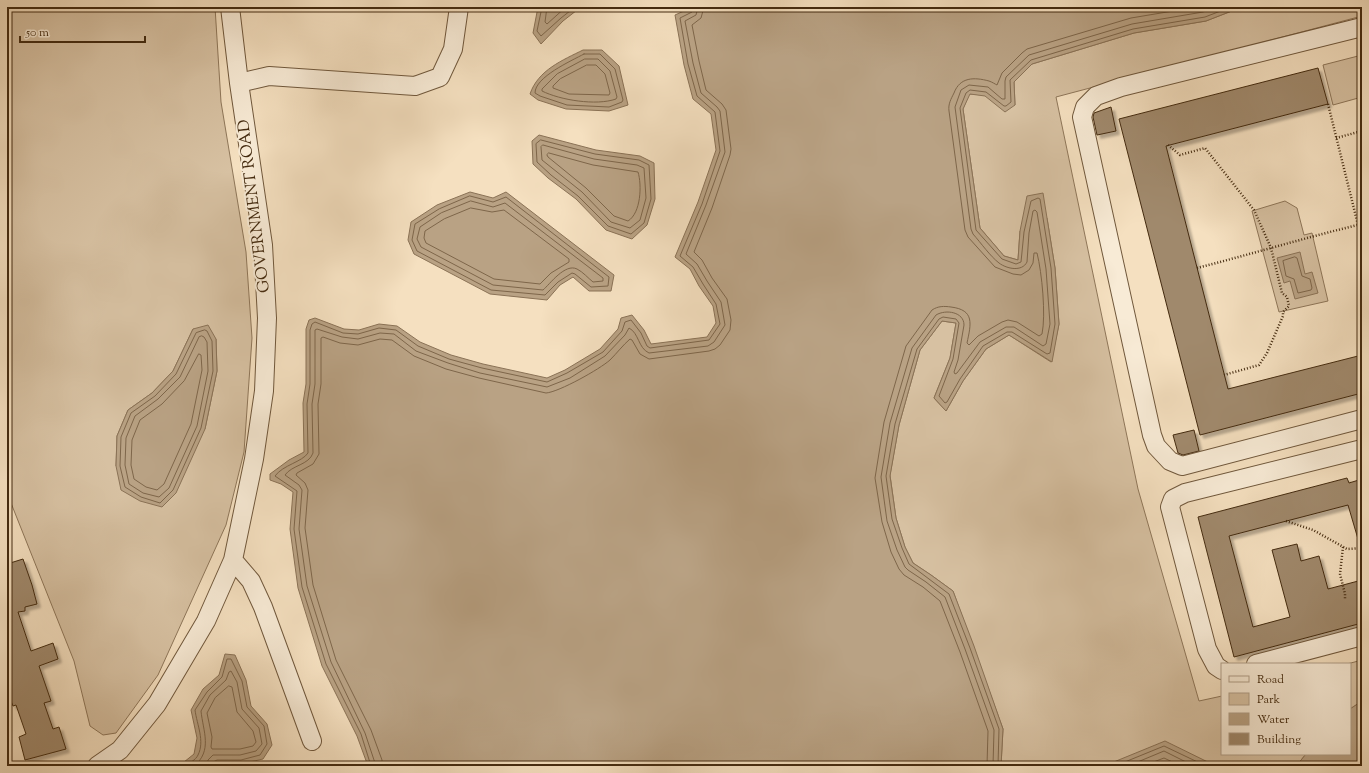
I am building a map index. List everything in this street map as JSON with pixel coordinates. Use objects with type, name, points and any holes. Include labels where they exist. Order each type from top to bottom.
[{"type":"street","name":"GOVERNMENT ROAD","points":[[97,766],[120,750],[157,704],[206,621],[232,560],[250,483],[264,391],[267,318],[263,245],[239,83],[230,7]]},
{"type":"street","points":[[239,83],[269,76],[415,86],[440,77],[453,49],[459,7]]},
{"type":"street","points":[[1362,27],[1121,87],[1096,96],[1085,107],[1082,117],[1152,435],[1156,446],[1170,461],[1182,466],[1362,420]]},
{"type":"street","points":[[1221,669],[1216,666],[1207,649],[1170,507],[1173,499],[1185,494],[1362,449]]},
{"type":"street","points":[[232,560],[250,581],[263,607],[312,741]]},
{"type":"street","points":[[1260,663],[1362,636]]},
{"type":"path","points":[[1328,104],[1362,241]]},
{"type":"path","points":[[1336,138],[1362,131]]},
{"type":"path","points":[[1168,145],[1180,155],[1205,148],[1254,210],[1271,248],[1282,294],[1287,297],[1289,306],[1283,312],[1283,316],[1267,352],[1258,365],[1224,375]]},
{"type":"path","points":[[1197,268],[1362,224]]},
{"type":"path","points":[[1286,521],[1313,530],[1347,550],[1362,548]]},
{"type":"path","points":[[1342,547],[1340,574],[1344,588],[1345,600]]},
{"type":"green space","points":[[7,7],[215,7],[221,102],[246,252],[252,338],[244,452],[226,525],[158,675],[116,733],[103,735],[90,726],[74,661],[7,493]],"holes":[[[193,329],[216,339],[217,371],[205,429],[116,466],[117,436],[128,410],[152,393],[173,371]]]},
{"type":"green space","points":[[1242,7],[1362,7],[1362,16],[1056,97],[1138,489],[1199,701],[1221,696],[1221,755],[1305,755],[1297,765],[1293,766],[1216,766],[1204,761],[1106,766],[1001,766],[1003,729],[953,591],[913,563],[905,547],[896,518],[890,475],[899,425],[920,350],[942,321],[956,323],[950,358],[934,398],[946,411],[963,381],[986,349],[1009,335],[1051,362],[1059,324],[1055,268],[1047,218],[1020,231],[1018,260],[1004,256],[980,228],[963,109],[969,94],[985,95],[1015,105],[1014,82],[1032,64],[1134,33],[1206,21]]},
{"type":"green space","points":[[1362,55],[1362,97],[1333,105],[1323,65]]},
{"type":"green space","points":[[1285,201],[1297,208],[1304,235],[1312,233],[1328,301],[1279,312],[1252,211]]},
{"type":"green space","points":[[1362,660],[1362,701],[1351,708],[1351,663]]},
{"type":"water","points":[[538,7],[581,7],[563,21],[541,44],[533,33]]},
{"type":"water","points":[[693,7],[1242,7],[1206,21],[1134,33],[1032,64],[1014,82],[1015,105],[1005,112],[985,96],[970,94],[963,109],[980,228],[1004,256],[1018,260],[1020,231],[1027,196],[1043,193],[1055,268],[1059,324],[1052,362],[1009,335],[986,349],[963,381],[946,411],[934,398],[950,358],[956,323],[942,321],[920,350],[899,425],[890,476],[896,518],[905,547],[913,563],[953,591],[1003,729],[1001,766],[368,766],[357,736],[322,666],[298,588],[290,529],[293,492],[281,484],[270,480],[270,474],[289,460],[304,452],[303,403],[306,384],[306,329],[309,320],[315,318],[344,329],[359,330],[379,324],[397,326],[420,342],[451,355],[483,364],[547,378],[565,370],[600,349],[618,329],[621,318],[632,315],[644,330],[651,344],[707,337],[716,323],[713,306],[699,286],[690,269],[675,257],[698,202],[716,150],[711,114],[693,99],[684,65],[675,15]]},
{"type":"water","points":[[583,50],[602,50],[619,66],[628,105],[609,111],[566,109],[538,100],[530,94],[539,78],[545,72]]},
{"type":"water","points":[[539,135],[596,150],[640,156],[654,163],[655,199],[647,225],[632,239],[606,230],[576,199],[548,178],[533,164],[532,141]]},
{"type":"water","points":[[470,192],[493,198],[506,192],[614,275],[611,291],[589,291],[573,277],[560,285],[547,300],[490,294],[414,254],[408,240],[411,222],[437,205]]},
{"type":"water","points":[[1300,252],[1305,274],[1312,272],[1318,293],[1295,299],[1290,281],[1284,283],[1277,258]]},
{"type":"water","points":[[208,325],[216,339],[217,371],[205,429],[176,493],[162,507],[140,501],[121,490],[116,466],[117,436],[128,410],[152,393],[173,371],[193,329]]},
{"type":"water","points":[[225,654],[235,655],[246,680],[251,706],[267,724],[272,745],[263,759],[241,764],[217,763],[215,766],[179,766],[194,754],[197,738],[191,710],[203,689],[219,675]]},
{"type":"water","points":[[1362,701],[1362,766],[1293,766],[1297,765],[1305,755],[1351,755],[1351,708]]},
{"type":"water","points":[[1165,741],[1216,766],[1104,766]]},
{"type":"water","points":[[153,762],[168,766],[136,766]]},
{"type":"building","points":[[1318,68],[1328,104],[1166,146],[1228,389],[1362,355],[1362,393],[1200,435],[1119,119]]},
{"type":"building","points":[[1111,107],[1116,131],[1097,135],[1093,117],[1094,113]]},
{"type":"building","points":[[1194,430],[1199,451],[1183,455],[1178,453],[1173,435]]},
{"type":"building","points":[[1347,478],[1349,483],[1362,479],[1362,539],[1358,539],[1348,505],[1229,536],[1253,627],[1290,617],[1272,550],[1297,544],[1301,561],[1319,556],[1328,589],[1362,580],[1362,623],[1234,657],[1198,517]]},
{"type":"building","points":[[23,559],[37,604],[25,607],[25,611],[18,612],[31,651],[53,643],[58,659],[39,666],[51,701],[44,703],[53,729],[59,727],[66,749],[25,760],[19,737],[26,734],[16,705],[13,706],[7,691],[7,564]]}]
